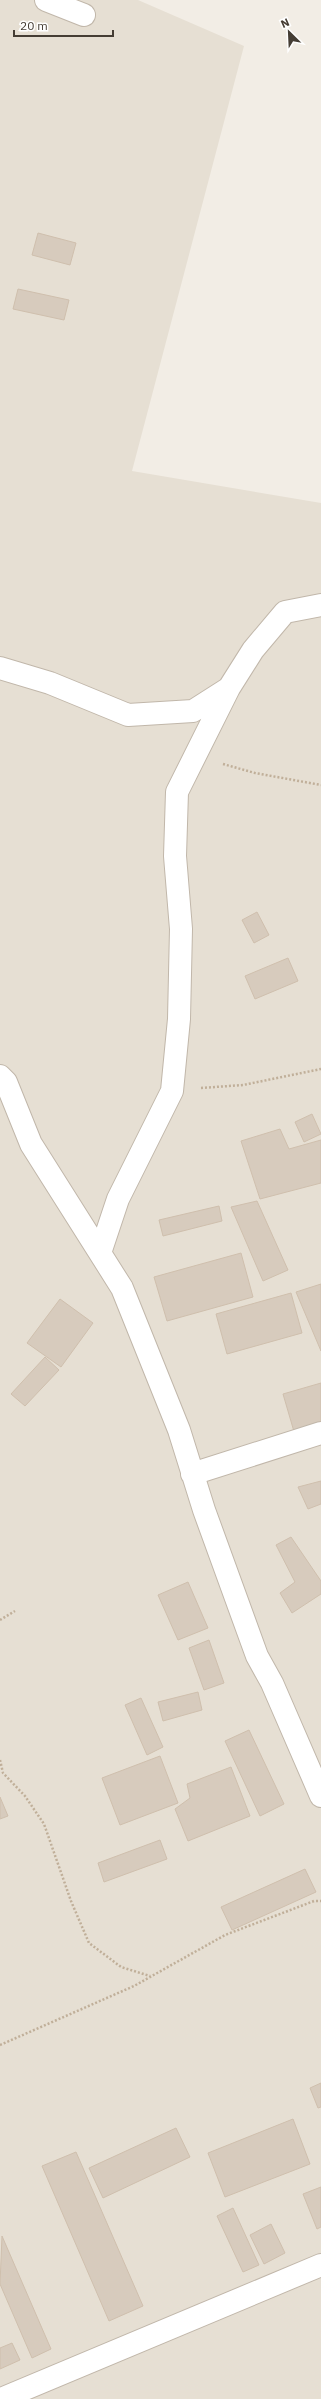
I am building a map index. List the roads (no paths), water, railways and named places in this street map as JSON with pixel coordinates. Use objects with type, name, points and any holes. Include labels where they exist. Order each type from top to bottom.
[{"type":"street","points":[[46,0],[84,15]]},
{"type":"street","points":[[100,1253],[118,1199],[172,1091],[179,1019],[181,929],[174,856],[177,792],[229,688],[253,650],[285,612],[321,604]]},
{"type":"street","points":[[0,668],[50,683],[128,715],[193,710],[229,688]]},
{"type":"street","points":[[0,1076],[6,1082],[31,1144],[122,1288],[179,1430],[192,1474],[257,1656],[272,1683],[321,1796]]},
{"type":"street","points":[[192,1474],[321,1433]]},
{"type":"street","points":[[2,2399],[321,2265]]}]
